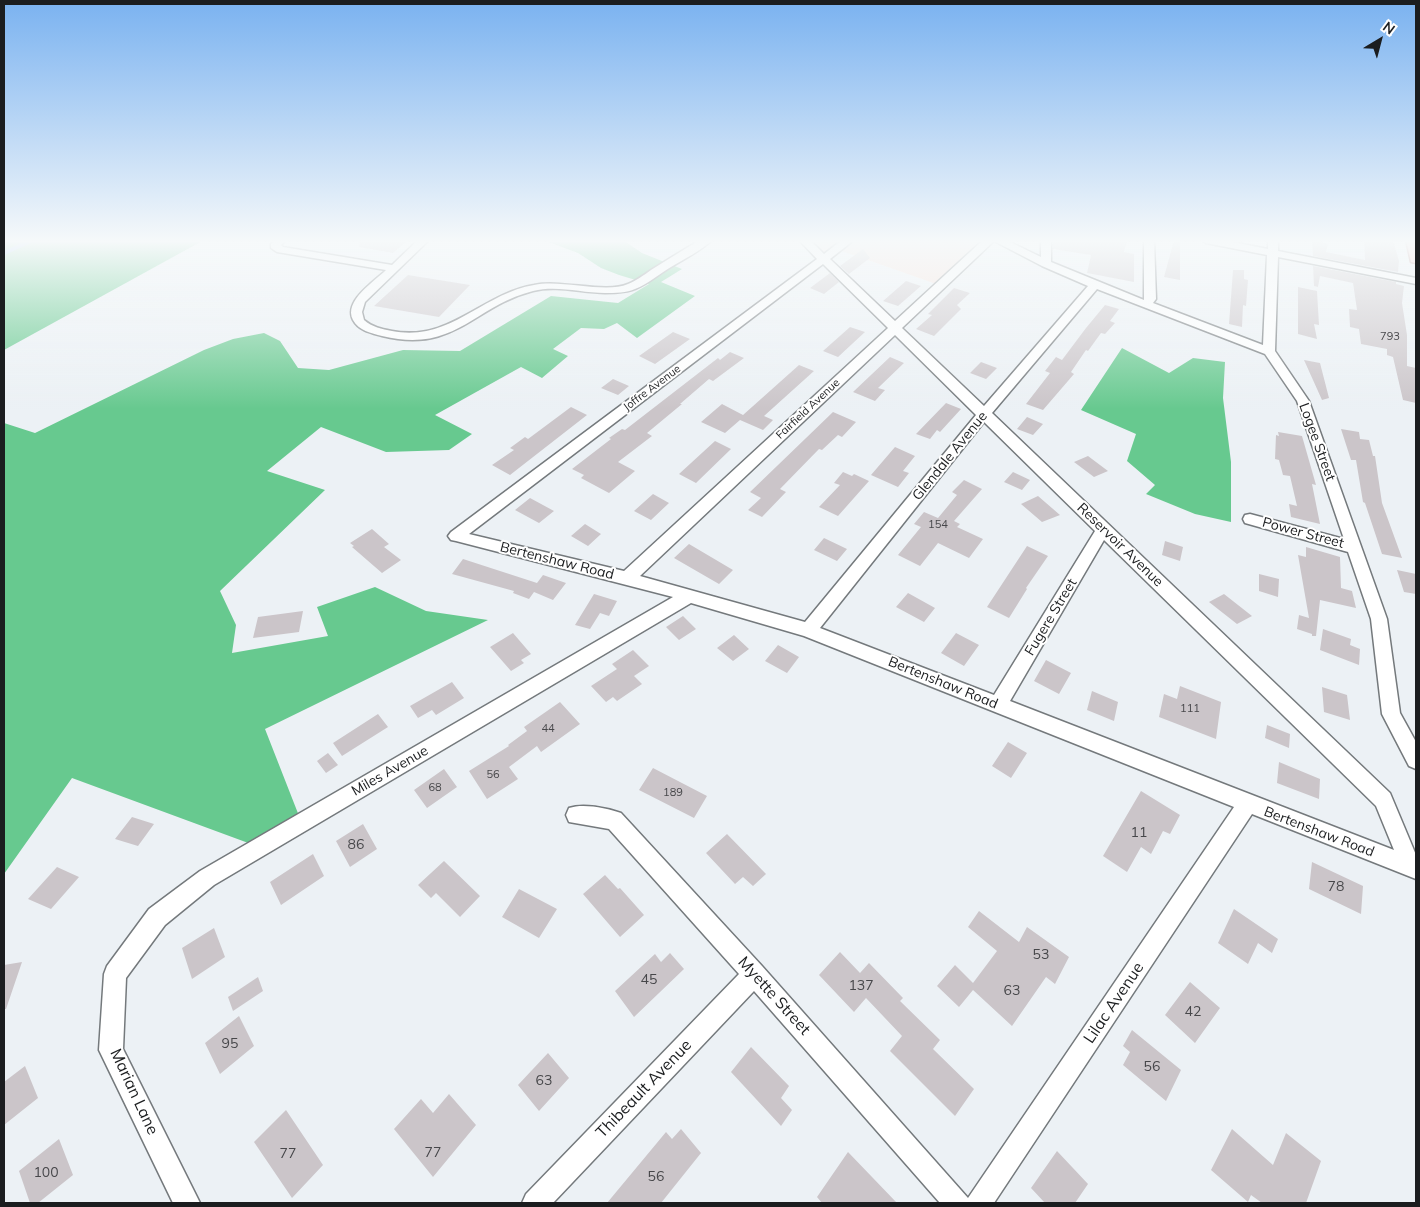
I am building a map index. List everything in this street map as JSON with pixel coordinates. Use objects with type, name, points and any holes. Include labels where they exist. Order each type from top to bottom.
[{"type":"street","points":[[365,296],[356,308],[358,320],[365,326],[406,337],[419,337],[432,335],[460,325],[511,296]]},
{"type":"street","name":"Joffre Avenue","points":[[456,536],[776,296]]},
{"type":"street","name":"Reservoir Avenue","points":[[863,296],[1383,800],[1414,868]]},
{"type":"street","name":"Fairfield Avenue","points":[[627,578],[929,296]]},
{"type":"street","name":"Glendale Avenue","points":[[808,630],[984,414],[1085,296]]},
{"type":"street","points":[[1125,296],[1270,351],[1272,296]]},
{"type":"street","points":[[1146,304],[1150,300],[1150,296]]},
{"type":"street","name":"Logee Street","points":[[1270,351],[1303,401],[1379,619],[1391,714],[1416,760]]},
{"type":"street","name":"Power Street","points":[[1250,519],[1355,548]]},
{"type":"street","name":"Fugere Street","points":[[998,705],[1104,528]]},
{"type":"street","name":"Bertenshaw Road","points":[[456,536],[627,578],[808,630],[1414,868]]},
{"type":"street","name":"Miles Avenue","points":[[115,974],[157,917],[207,878],[689,596]]},
{"type":"street","name":"Lilac Avenue","points":[[979,1203],[1248,803]]},
{"type":"street","name":"Myette Street","points":[[576,815],[614,820],[754,974],[957,1203]]},
{"type":"street","name":"Marian Lane","points":[[115,974],[111,1050],[187,1203]]},
{"type":"street","name":"Thibeault Avenue","points":[[535,1203],[754,974]]},
{"type":"green space","points":[[4,296],[102,296],[4,350]]},
{"type":"green space","points":[[550,296],[618,303],[629,296],[695,296],[637,338],[617,323],[604,329],[581,328],[553,349],[568,356],[542,378],[521,367],[435,415],[472,434],[449,450],[386,452],[321,427],[267,471],[325,490],[220,591],[236,625],[232,653],[328,636],[317,607],[375,587],[426,611],[488,620],[265,729],[301,821],[251,844],[72,778],[4,874],[4,423],[35,433],[204,350],[233,339],[264,333],[280,341],[298,368],[329,370],[403,350],[460,351]]},
{"type":"green space","points":[[1122,348],[1169,373],[1193,358],[1225,362],[1223,398],[1231,462],[1231,522],[1195,514],[1146,494],[1155,485],[1127,461],[1136,434],[1081,410]]},
{"type":"building","points":[[385,296],[459,296],[439,317],[374,306]]},
{"type":"building","points":[[888,296],[909,296],[898,306],[883,301]]},
{"type":"building","points":[[946,296],[966,296],[957,305],[961,309],[934,336],[916,329],[932,315],[928,314]]},
{"type":"building","points":[[1231,296],[1247,296],[1246,306],[1243,305],[1242,327],[1229,324]]},
{"type":"building","points":[[1298,296],[1317,296],[1319,325],[1314,324],[1317,339],[1298,334]]},
{"type":"building","points":[[1355,296],[1403,296],[1402,303],[1407,335],[1407,366],[1416,368],[1416,403],[1403,400],[1393,357],[1387,355],[1387,349],[1361,344],[1359,329],[1350,327],[1349,309],[1357,310]]},
{"type":"building","points":[[1105,305],[1119,309],[1110,321],[1115,323],[1105,334],[1101,333],[1088,351],[1086,350],[1071,372],[1074,374],[1043,410],[1026,404],[1050,373],[1045,371],[1056,357],[1062,360]]},
{"type":"building","points":[[850,327],[865,332],[838,357],[823,351]]},
{"type":"building","points":[[673,332],[690,339],[655,364],[639,356]]},
{"type":"building","points":[[730,352],[744,358],[713,381],[709,379],[647,433],[652,436],[618,462],[635,471],[609,493],[581,478],[584,475],[572,469],[611,439],[609,438],[622,429],[625,430],[718,358],[720,360]]},
{"type":"building","points":[[890,357],[904,363],[878,388],[885,390],[875,401],[853,392]]},
{"type":"building","points":[[1304,360],[1320,363],[1329,398],[1322,400]]},
{"type":"building","points":[[981,362],[997,368],[986,379],[970,373]]},
{"type":"building","points":[[799,365],[814,371],[764,416],[773,420],[763,430],[740,420],[725,433],[701,422],[722,404],[743,415]]},
{"type":"building","points":[[613,379],[629,386],[618,395],[601,388]]},
{"type":"building","points":[[946,403],[961,409],[940,432],[937,430],[930,439],[916,434]]},
{"type":"building","points":[[571,407],[587,415],[510,475],[492,465],[514,450],[510,448],[525,437],[528,439]]},
{"type":"building","points":[[833,412],[856,422],[842,437],[838,435],[822,450],[819,449],[780,489],[786,492],[762,517],[748,510],[761,498],[750,492]]},
{"type":"building","points":[[1027,417],[1043,424],[1033,435],[1017,429]]},
{"type":"building","points":[[1341,429],[1359,432],[1360,439],[1369,440],[1373,456],[1375,456],[1382,503],[1402,558],[1382,554],[1365,503],[1363,502],[1356,460],[1351,460]]},
{"type":"building","points":[[1278,432],[1302,436],[1316,485],[1312,484],[1320,524],[1291,517],[1289,504],[1297,506],[1290,476],[1283,475],[1279,460],[1275,459],[1276,435],[1279,436]]},
{"type":"building","points":[[715,441],[731,449],[696,483],[679,474]]},
{"type":"building","points":[[895,447],[915,456],[903,471],[909,473],[898,487],[871,475]]},
{"type":"building","points":[[1088,456],[1108,471],[1094,477],[1074,462]]},
{"type":"building","points":[[843,472],[852,476],[854,474],[869,481],[838,516],[819,507],[840,485],[834,483]]},
{"type":"building","points":[[1013,472],[1030,480],[1022,490],[1004,482]]},
{"type":"building","points":[[964,480],[982,489],[954,521],[960,524],[957,527],[983,539],[969,558],[938,543],[920,566],[898,555],[921,527],[914,524],[924,512],[938,518],[957,495],[952,492]]},
{"type":"building","points":[[653,494],[669,503],[651,520],[634,511]]},
{"type":"building","points":[[1038,496],[1060,515],[1042,522],[1021,504]]},
{"type":"building","points":[[530,498],[554,511],[539,523],[515,510]]},
{"type":"building","points":[[585,524],[601,534],[588,546],[571,536]]},
{"type":"building","points":[[372,529],[389,544],[384,547],[401,560],[382,573],[352,547],[354,546],[350,543]]},
{"type":"building","points":[[824,538],[847,549],[837,561],[814,550]]},
{"type":"building","points":[[1165,541],[1183,547],[1180,561],[1162,555]]},
{"type":"building","points":[[689,544],[733,570],[719,584],[674,558]]},
{"type":"building","points":[[1027,546],[1048,556],[1026,588],[1009,618],[987,607]]},
{"type":"building","points":[[1306,547],[1340,557],[1341,588],[1352,591],[1356,608],[1320,600],[1316,636],[1297,629],[1299,615],[1309,618],[1298,555],[1306,557]]},
{"type":"building","points":[[463,559],[537,583],[543,575],[566,583],[553,600],[534,592],[529,599],[513,593],[514,591],[452,574]]},
{"type":"building","points":[[1397,570],[1416,574],[1416,594],[1404,592]]},
{"type":"building","points":[[1259,574],[1279,579],[1278,597],[1259,591]]},
{"type":"building","points":[[908,593],[935,608],[924,622],[896,607]]},
{"type":"building","points":[[594,594],[617,601],[609,616],[600,613],[590,629],[575,625]]},
{"type":"building","points":[[1224,594],[1252,616],[1237,624],[1209,602]]},
{"type":"building","points":[[303,611],[299,632],[253,638],[258,617]]},
{"type":"building","points":[[683,616],[696,629],[679,640],[666,627]]},
{"type":"building","points":[[1323,629],[1351,639],[1350,645],[1360,649],[1359,665],[1320,650]]},
{"type":"building","points":[[513,633],[531,654],[521,660],[524,663],[511,671],[490,647]]},
{"type":"building","points":[[956,633],[979,645],[964,666],[941,653]]},
{"type":"building","points":[[734,635],[749,649],[733,661],[717,648]]},
{"type":"building","points":[[778,645],[799,657],[787,673],[765,661]]},
{"type":"building","points":[[633,650],[649,666],[634,676],[642,684],[617,701],[613,697],[606,702],[591,686],[617,669],[612,664]]},
{"type":"building","points":[[1046,660],[1071,673],[1059,694],[1034,681]]},
{"type":"building","points":[[452,682],[464,698],[436,715],[432,710],[418,718],[410,706]]},
{"type":"building","points":[[1180,686],[1221,702],[1216,739],[1159,717],[1164,694],[1177,699]]},
{"type":"building","points":[[1322,687],[1347,695],[1350,720],[1324,712]]},
{"type":"building","points":[[1092,691],[1118,702],[1114,721],[1087,710]]},
{"type":"building","points":[[560,702],[580,724],[541,752],[537,746],[509,767],[518,779],[487,799],[469,771],[509,746],[527,731],[524,727]]},
{"type":"building","points":[[378,714],[388,727],[342,756],[333,743]]},
{"type":"building","points":[[1267,725],[1290,734],[1289,748],[1265,738]]},
{"type":"building","points":[[1008,742],[1027,753],[1011,778],[992,766]]},
{"type":"building","points":[[328,753],[338,765],[326,773],[317,761]]},
{"type":"building","points":[[1279,762],[1320,779],[1319,799],[1277,783]]},
{"type":"building","points":[[653,768],[707,796],[694,818],[639,790]]},
{"type":"building","points":[[444,769],[457,787],[427,808],[414,790]]},
{"type":"building","points":[[1141,791],[1180,815],[1170,834],[1163,831],[1151,854],[1141,847],[1127,872],[1103,856]]},
{"type":"building","points":[[132,817],[154,824],[138,846],[115,839]]},
{"type":"building","points":[[363,824],[377,849],[350,867],[336,841]]},
{"type":"building","points":[[727,834],[766,874],[753,886],[743,877],[735,884],[706,853]]},
{"type":"building","points":[[313,854],[324,876],[281,905],[270,882]]},
{"type":"building","points":[[444,861],[480,896],[460,917],[436,893],[431,898],[418,885]]},
{"type":"building","points":[[1312,862],[1363,886],[1361,914],[1309,889]]},
{"type":"building","points":[[57,867],[79,877],[51,909],[28,899]]},
{"type":"building","points":[[605,875],[618,889],[620,888],[644,915],[620,937],[583,894]]},
{"type":"building","points":[[519,889],[557,909],[539,938],[502,917]]},
{"type":"building","points":[[1234,909],[1278,939],[1272,953],[1258,943],[1248,964],[1218,943]]},
{"type":"building","points":[[979,911],[1019,942],[1027,927],[1069,957],[1055,984],[1046,977],[1012,1026],[973,990],[959,1007],[937,986],[955,965],[973,983],[997,951],[968,927]]},
{"type":"building","points":[[214,928],[225,957],[192,979],[182,948]]},
{"type":"building","points":[[840,952],[860,973],[869,963],[903,998],[900,1001],[940,1040],[933,1049],[974,1089],[955,1116],[890,1051],[902,1036],[866,998],[854,1012],[819,975]]},
{"type":"building","points":[[670,953],[684,969],[634,1017],[615,991],[655,954],[661,962]]},
{"type":"building","points":[[22,962],[6,1009],[4,1009],[4,965]]},
{"type":"building","points":[[258,977],[263,991],[233,1011],[228,997]]},
{"type":"building","points":[[1190,982],[1220,1008],[1195,1043],[1165,1015]]},
{"type":"building","points":[[239,1016],[254,1046],[220,1074],[205,1043]]},
{"type":"building","points":[[1132,1030],[1181,1070],[1166,1101],[1123,1065],[1130,1052],[1123,1046]]},
{"type":"building","points":[[751,1047],[789,1086],[781,1098],[792,1110],[781,1126],[731,1072]]},
{"type":"building","points":[[548,1053],[569,1078],[539,1111],[518,1085]]},
{"type":"building","points":[[25,1066],[38,1098],[4,1125],[4,1082]]},
{"type":"building","points":[[449,1094],[476,1125],[433,1177],[394,1129],[421,1099],[433,1113]]},
{"type":"building","points":[[286,1110],[323,1165],[292,1198],[254,1142]]},
{"type":"building","points":[[681,1129],[701,1153],[661,1203],[607,1203],[666,1132],[672,1139]]},
{"type":"building","points":[[1232,1129],[1273,1165],[1286,1133],[1321,1161],[1306,1203],[1262,1203],[1251,1195],[1248,1202],[1211,1170]]},
{"type":"building","points":[[59,1139],[73,1175],[38,1203],[30,1203],[19,1171]]},
{"type":"building","points":[[1057,1151],[1088,1184],[1075,1203],[1045,1203],[1031,1188]]},
{"type":"building","points":[[848,1152],[897,1203],[822,1203],[817,1197]]}]
